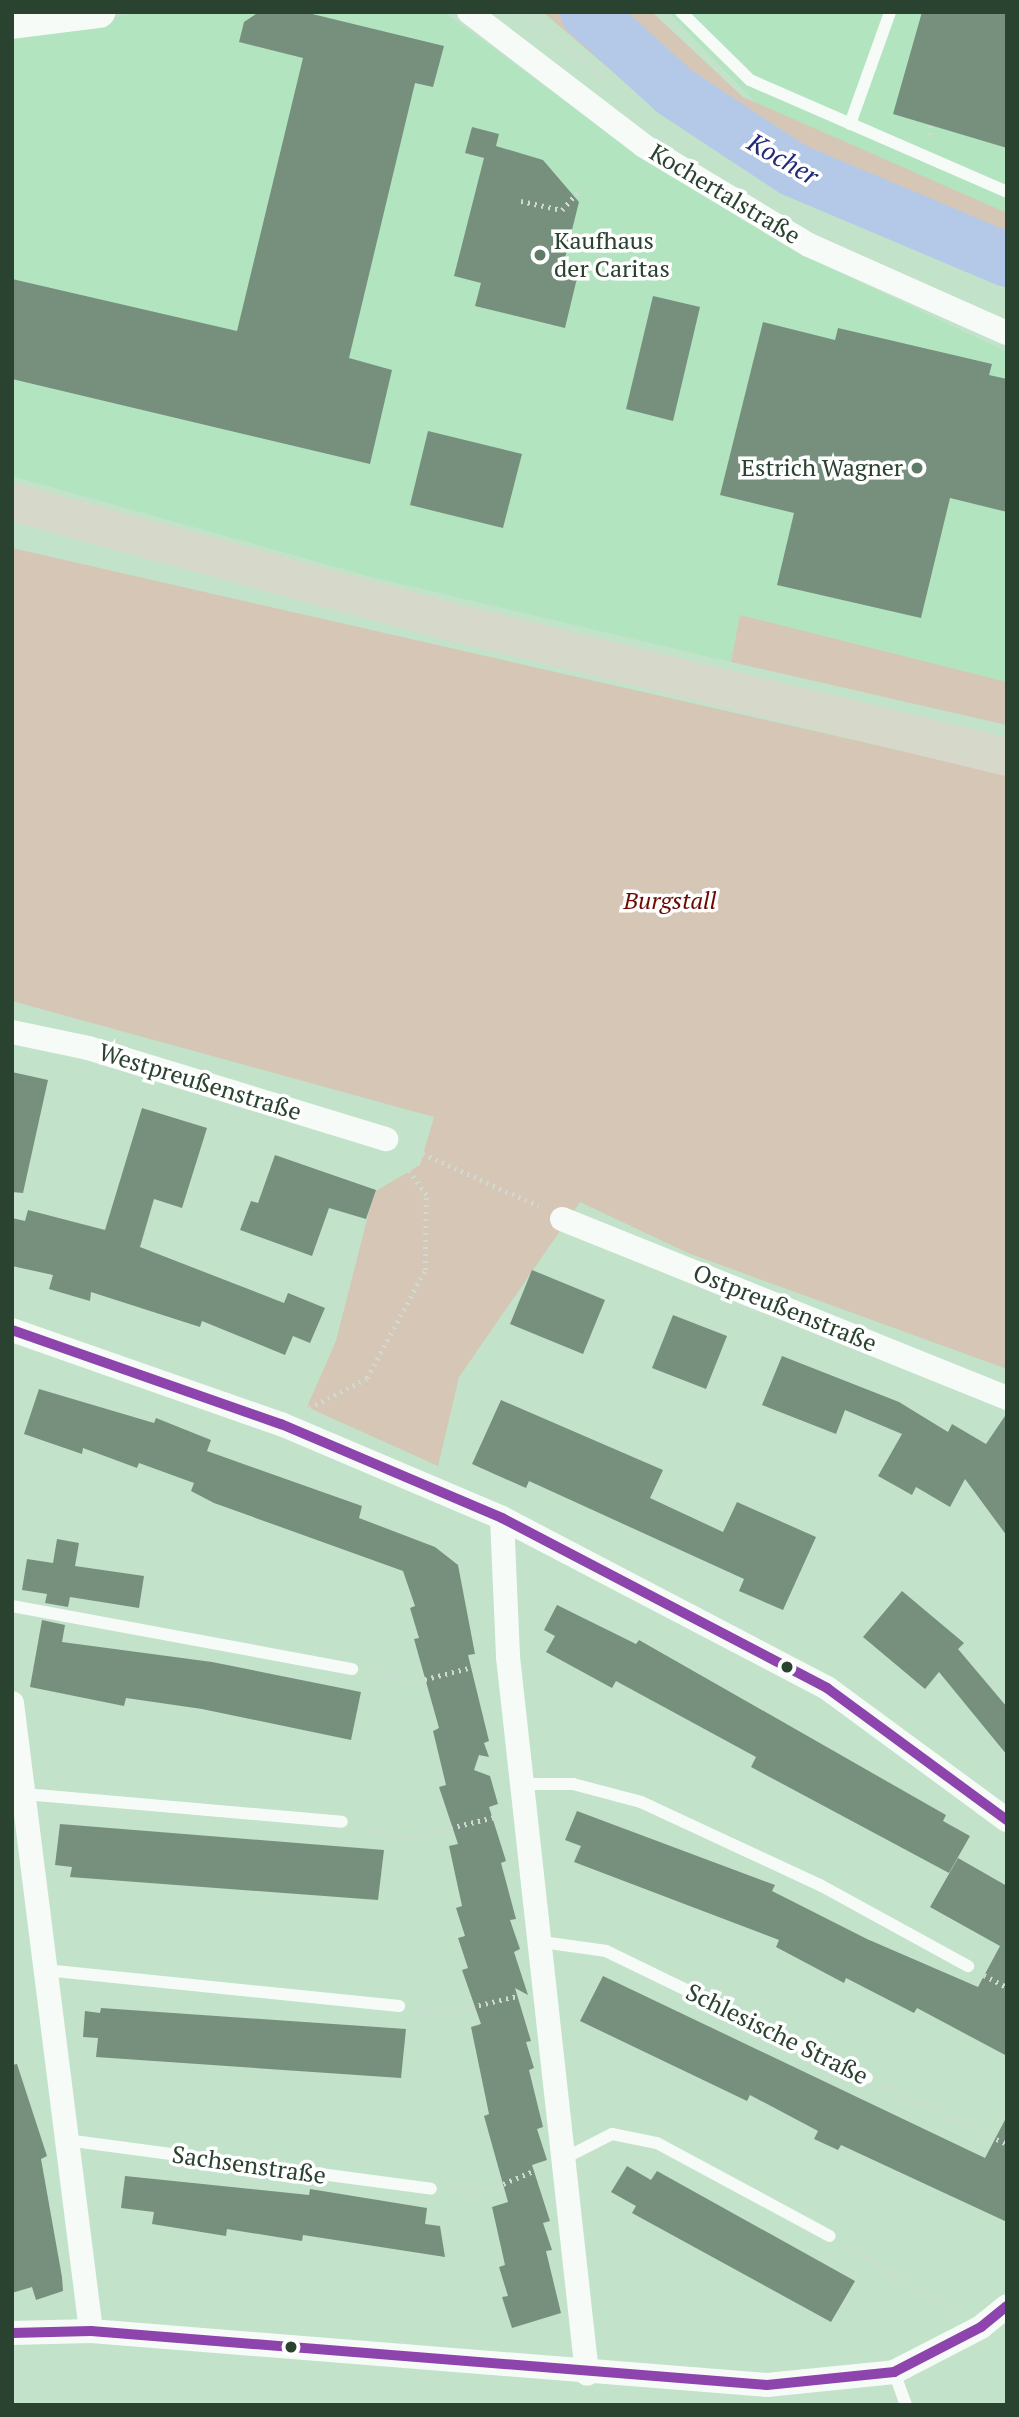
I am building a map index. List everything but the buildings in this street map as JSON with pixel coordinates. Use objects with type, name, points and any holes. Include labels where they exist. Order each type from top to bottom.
[{"type":"highway","points":[[12,502],[439,619],[703,680],[1007,757]]},
{"type":"street","points":[[12,23],[99,12]]},
{"type":"street","name":"Kochertalstraße","points":[[469,12],[644,146],[799,239],[1007,333]]},
{"type":"street","name":"Westpreußenstraße","points":[[12,1032],[88,1048],[386,1139]]},
{"type":"street","name":"Ostpreußenstraße","points":[[562,1219],[1007,1398]]},
{"type":"street","points":[[12,1330],[281,1424],[502,1518],[827,1688],[1007,1820]]},
{"type":"street","points":[[502,1518],[508,1657],[548,1988],[587,2374]]},
{"type":"street","points":[[12,1703],[91,2331]]},
{"type":"street","points":[[12,2333],[91,2331],[587,2374],[767,2385],[894,2372],[981,2327],[1007,2306]]},
{"type":"lane","points":[[681,12],[750,80],[1007,192]]},
{"type":"lane","points":[[850,124],[890,12]]},
{"type":"lane","points":[[12,1606],[352,1669]]},
{"type":"lane","points":[[525,1796],[573,1784],[640,1802],[820,1885],[968,1966]]},
{"type":"lane","points":[[24,1794],[342,1822]]},
{"type":"lane","name":"Schlesische Straße","points":[[542,1942],[606,1951],[867,2078]]},
{"type":"lane","points":[[45,1970],[399,2006]]},
{"type":"lane","points":[[565,2158],[612,2134],[657,2143],[830,2236]]},
{"type":"lane","name":"Sachsenstraße","points":[[66,2140],[431,2189]]},
{"type":"lane","points":[[894,2372],[906,2405]]},
{"type":"path","points":[[526,12],[609,81]]},
{"type":"path","points":[[521,201],[562,210],[581,188]]},
{"type":"path","points":[[386,1139],[562,1219]]},
{"type":"path","points":[[281,1424],[367,1378],[425,1270],[426,1195],[386,1139]]},
{"type":"path","points":[[352,1669],[418,1681],[508,1657]]},
{"type":"path","points":[[342,1822],[410,1838],[525,1796]]},
{"type":"path","points":[[399,2006],[438,2015],[548,1988]]},
{"type":"path","name":"Schlesische Straße","points":[[867,2078],[1007,2144]]},
{"type":"path","points":[[431,2189],[484,2192],[565,2158]]},
{"type":"path","points":[[830,2236],[981,2327]]},
{"type":"shaded area","points":[[142,12],[444,12],[630,149],[799,253],[1007,352],[1007,682],[740,616],[731,662],[368,576],[12,476],[12,36]]},
{"type":"shaded area","points":[[668,12],[1007,12],[1007,215],[757,104]]},
{"type":"green space","points":[[543,12],[652,12],[743,97],[1007,213],[1007,280],[843,218],[663,115]]},
{"type":"green space","name":"Burgstall","points":[[12,548],[1007,775],[1007,1369],[688,1253],[580,1202],[459,1377],[438,1466],[307,1407],[336,1341],[374,1192],[420,1165],[434,1117],[12,1001]]},
{"type":"green space","points":[[740,615],[1007,682],[1007,725],[731,662]]},
{"type":"waterway","name":"Kocher","points":[[587,12],[674,91],[794,170],[1007,260]]},
{"type":"transit line","points":[[12,1330],[281,1424],[502,1518],[827,1688],[1007,1820]]},
{"type":"transit line","points":[[12,2333],[91,2331],[767,2385],[894,2372],[981,2327],[1007,2306]]},
{"type":"place","name":"Kaufhaus der Caritas","points":[[540,255]]},
{"type":"place","name":"Estrich Wagner","points":[[917,468]]}]
